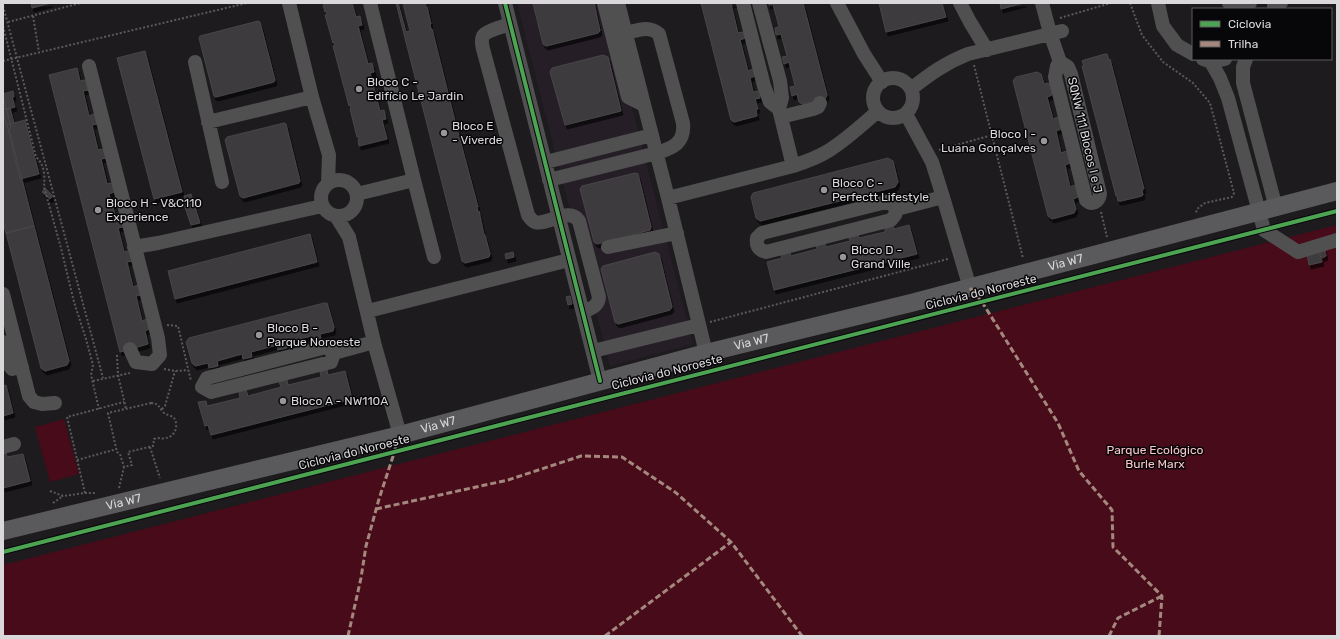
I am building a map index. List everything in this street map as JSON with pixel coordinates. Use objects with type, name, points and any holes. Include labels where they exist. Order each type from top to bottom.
[{"type":"main road","name":"Via W7","points":[[3,531],[400,436],[706,353],[970,288],[1259,213],[1337,191]]},
{"type":"street","points":[[289,3],[312,97],[329,155],[328,183]]},
{"type":"street","points":[[370,3],[434,257]]},
{"type":"street","points":[[505,3],[600,381]]},
{"type":"street","points":[[604,3],[628,97],[644,105]]},
{"type":"street","points":[[618,3],[657,153],[706,353]]},
{"type":"street","points":[[743,3],[764,86],[770,102],[780,113]]},
{"type":"street","points":[[759,3],[780,81],[782,98],[780,113],[793,166]]},
{"type":"street","points":[[837,3],[864,54],[882,82]]},
{"type":"street","points":[[960,3],[987,50]]},
{"type":"street","points":[[911,89],[941,66],[971,54],[1056,32],[1042,3]]},
{"type":"street","points":[[1158,3],[1163,26],[1177,45],[1192,53]]},
{"type":"street","points":[[1229,3],[1250,3]]},
{"type":"street","points":[[510,24],[488,32],[483,36],[483,49],[528,216],[532,220],[540,222],[558,217],[571,216],[579,221],[599,297],[599,302],[595,306],[583,312]]},
{"type":"street","points":[[550,180],[657,153],[669,149],[681,139],[684,132],[683,123],[659,34],[654,30],[648,29],[626,33]]},
{"type":"street","name":"SQNW 111 Blocos I e J","points":[[1056,32],[1060,62],[1057,66],[1056,77],[1086,200],[1092,203],[1098,201]]},
{"type":"street","points":[[1246,60],[1243,67],[1243,83],[1276,208]]},
{"type":"street","points":[[1207,61],[1220,78],[1228,98],[1264,230],[1298,252],[1337,240]]},
{"type":"street","points":[[195,62],[222,182]]},
{"type":"street","points":[[89,66],[158,338],[160,355],[152,364],[136,362],[130,349]]},
{"type":"street","points":[[893,78],[898,79],[908,85],[911,89],[913,94],[912,105],[906,114],[897,118],[892,118],[887,117],[878,111],[875,105],[874,92],[882,82],[893,78]]},
{"type":"street","points":[[208,122],[312,97]]},
{"type":"street","points":[[780,113],[813,109],[818,107],[820,103]]},
{"type":"street","points":[[668,198],[793,166],[812,159],[828,152],[878,111]]},
{"type":"street","points":[[906,114],[932,162],[970,288]]},
{"type":"street","points":[[546,162],[652,135]]},
{"type":"street","points":[[329,155],[354,189],[357,199],[349,237]]},
{"type":"street","points":[[354,208],[346,215],[336,216],[330,214],[322,206],[321,193],[328,183],[339,179],[354,189],[414,180]]},
{"type":"street","points":[[897,209],[943,197]]},
{"type":"street","points":[[886,202],[889,202],[897,209],[891,220],[766,252],[757,246],[757,238],[762,233],[886,202]]},
{"type":"street","points":[[134,247],[322,206]]},
{"type":"street","points":[[336,216],[349,237],[368,310],[374,342],[400,436]]},
{"type":"street","points":[[608,247],[676,233]]},
{"type":"street","points":[[368,310],[569,260]]},
{"type":"street","points":[[3,294],[29,396],[34,402],[42,404],[54,403]]},
{"type":"street","points":[[593,351],[699,325]]},
{"type":"street","points":[[3,342],[8,364],[12,368],[22,367]]},
{"type":"street","points":[[202,387],[207,378],[326,347],[334,353],[374,342]]},
{"type":"path","points":[[8,22],[80,3]]},
{"type":"path","points":[[3,61],[247,3]]},
{"type":"path","points":[[1056,32],[1060,18],[1111,3]]},
{"type":"path","points":[[1130,3],[1142,35],[1163,62],[1193,83],[1210,103],[1234,193],[1232,197],[1205,203],[1197,209],[1196,215],[1198,229]]},
{"type":"path","points":[[3,6],[18,57],[103,378]]},
{"type":"path","points":[[33,16],[39,52]]},
{"type":"path","points":[[3,26],[36,157],[40,160],[45,177],[44,187],[74,302],[93,365],[91,375],[99,409]]},
{"type":"path","points":[[4,30],[9,28]]},
{"type":"path","points":[[971,54],[1026,273]]},
{"type":"path","points":[[927,153],[992,135]]},
{"type":"path","points":[[1098,201],[1110,252]]},
{"type":"path","points":[[699,325],[961,256]]},
{"type":"path","points":[[154,323],[178,326],[192,385],[196,388],[202,387]]},
{"type":"path","points":[[117,355],[118,375],[126,409]]},
{"type":"path","points":[[162,409],[165,406],[175,371]]},
{"type":"path","points":[[50,491],[63,496],[85,493],[67,417],[124,402]]},
{"type":"path","points":[[118,491],[124,467],[117,449],[108,413],[155,403],[162,409],[163,413],[173,417],[175,420],[175,430],[171,437],[165,439],[154,439],[153,446],[128,452],[132,465],[124,467]]},
{"type":"path","points":[[150,447],[160,480]]},
{"type":"path","points":[[78,460],[117,449]]},
{"type":"shaded area","points":[[517,3],[605,3],[693,344],[610,366]]},
{"type":"green space","name":"Parque Ecológico Burle Marx","points":[[1337,225],[1337,636],[3,636],[3,565]]},
{"type":"green space","points":[[64,419],[79,474],[50,482],[35,427]]},
{"type":"building","points":[[31,3],[51,3],[32,8]]},
{"type":"building","name":"Bloco C - Edifício Le Jardin","points":[[330,3],[352,3],[356,17],[360,16],[362,25],[358,26],[368,64],[372,63],[374,72],[370,73],[380,111],[384,110],[386,119],[382,120],[387,139],[359,146],[359,137],[357,137],[351,108],[350,105],[349,106],[333,46],[335,46],[334,42],[333,43],[325,15],[327,14],[323,5]]},
{"type":"building","name":"Bloco E - Viverde","points":[[396,3],[398,3],[406,32],[410,31],[403,3],[425,3],[426,8],[427,7],[431,29],[490,254],[489,257],[465,263],[462,261]]},
{"type":"building","points":[[533,3],[594,3],[600,31],[598,33],[546,46],[543,44]]},
{"type":"building","points":[[701,3],[735,3],[731,4],[738,33],[743,32],[745,38],[740,40],[748,71],[753,69],[755,76],[750,78],[753,92],[758,91],[760,98],[755,99],[758,109],[756,109],[757,116],[734,122],[731,120]]},
{"type":"building","points":[[768,3],[803,3],[827,95],[825,99],[802,104],[799,102],[797,94],[792,96],[790,87],[795,86],[789,62],[784,64],[782,57],[787,56],[781,34],[776,35],[775,28],[779,27],[773,4],[769,5]]},
{"type":"building","points":[[879,3],[942,3],[946,17],[886,32]]},
{"type":"building","points":[[1000,3],[1024,3],[1001,9]]},
{"type":"building","points":[[258,21],[260,22],[275,80],[274,82],[216,97],[214,96],[199,38],[200,36]]},
{"type":"building","points":[[145,51],[182,192],[154,199],[117,58]]},
{"type":"building","points":[[1107,54],[1109,60],[1110,59],[1144,189],[1142,190],[1142,196],[1121,201],[1118,201],[1116,196],[1082,66],[1084,66],[1082,61]]},
{"type":"building","points":[[603,55],[608,57],[621,111],[565,125],[550,72],[552,68]]},
{"type":"building","name":"Bloco H - V&C110 Experience","points":[[77,68],[80,81],[85,80],[88,90],[83,91],[89,116],[94,114],[97,124],[92,125],[98,150],[103,149],[106,158],[101,159],[107,184],[112,183],[114,192],[109,194],[116,218],[121,217],[123,227],[118,228],[124,252],[129,251],[132,261],[127,262],[133,287],[138,285],[141,295],[136,296],[142,321],[147,319],[149,329],[145,331],[148,344],[120,352],[49,75]]},
{"type":"building","name":"Bloco I - Luana Gonçalves","points":[[1037,72],[1041,74],[1044,84],[1049,83],[1052,95],[1047,97],[1053,119],[1058,117],[1061,129],[1056,131],[1061,153],[1067,151],[1070,163],[1065,165],[1070,187],[1075,185],[1078,197],[1073,199],[1076,209],[1074,213],[1052,219],[1048,216],[1013,81],[1016,77]]},
{"type":"building","points":[[13,91],[14,97],[12,97],[15,107],[4,110],[3,94]]},
{"type":"building","points":[[3,95],[11,128],[9,129],[34,226],[6,233],[3,223]]},
{"type":"building","points":[[10,108],[14,123],[6,125],[3,109]]},
{"type":"building","points":[[25,120],[39,174],[20,179],[7,125]]},
{"type":"building","points":[[284,123],[286,124],[300,181],[299,183],[243,198],[240,196],[225,140],[227,137]]},
{"type":"building","name":"Bloco C - Perfectt Lifestyle","points":[[888,158],[893,161],[898,182],[895,187],[760,221],[756,218],[751,197],[753,193]]},
{"type":"building","points":[[635,173],[638,174],[651,227],[650,230],[597,244],[594,242],[580,189],[582,186]]},
{"type":"building","points":[[45,188],[53,196],[50,199],[42,192]]},
{"type":"building","points":[[191,194],[200,223],[191,225],[184,204],[186,203],[184,196]]},
{"type":"building","name":"Bloco D - Grand Ville","points":[[909,225],[917,254],[774,290],[767,262],[782,258],[781,255],[790,253],[791,256],[817,249],[816,246],[825,244],[826,247],[850,241],[849,238],[858,235],[859,238],[885,232],[885,229],[893,226],[894,229]]},
{"type":"building","points":[[34,226],[69,361],[67,365],[45,371],[41,368],[6,233]]},
{"type":"building","points":[[310,234],[317,262],[175,299],[168,271]]},
{"type":"building","points":[[1324,247],[1326,256],[1322,258],[1319,248]]},
{"type":"building","points":[[1319,251],[1322,262],[1309,265],[1307,254]]},
{"type":"building","points":[[513,252],[514,257],[506,259],[505,254]]},
{"type":"building","points":[[655,252],[659,254],[672,307],[670,310],[618,324],[615,322],[601,269],[603,266]]},
{"type":"building","points":[[570,296],[572,304],[568,305],[566,297]]},
{"type":"building","name":"Bloco B - Parque Noroeste","points":[[327,303],[334,327],[333,331],[320,334],[321,339],[312,341],[311,336],[286,343],[287,348],[278,350],[277,345],[251,352],[252,357],[243,359],[242,354],[217,361],[218,366],[209,368],[208,363],[195,366],[192,363],[186,342],[189,338]]},
{"type":"building","name":"Bloco A - NW110A","points":[[327,370],[328,375],[345,371],[352,399],[211,435],[208,425],[205,426],[198,402],[206,401],[207,406],[240,398],[239,392],[246,390],[248,396],[281,387],[279,382],[287,380],[288,385],[321,377],[320,371]]},
{"type":"building","points":[[6,385],[13,413],[3,416],[3,386]]},
{"type":"building","points":[[3,453],[6,453],[7,457],[23,454],[30,481],[3,488]]},
{"type":"marked path","points":[[970,288],[982,302],[1058,423],[1079,471],[1112,510],[1113,547],[1162,596],[1159,636]]},
{"type":"marked path","points":[[348,636],[361,578],[366,546],[379,499],[400,435]]},
{"type":"marked path","points":[[376,509],[508,480],[581,456],[622,457],[675,492],[731,542],[802,636]]},
{"type":"marked path","points":[[605,636],[731,542]]},
{"type":"marked path","points":[[1109,636],[1118,618],[1162,596]]},
{"type":"cycle path","points":[[505,3],[600,381]]},
{"type":"cycle path","name":"Ciclovia do Noroeste","points":[[3,552],[1337,211]]},
{"type":"place","name":"Bloco C - Edifício Le Jardin","points":[[359,89]]},
{"type":"place","name":"Bloco E - Viverde","points":[[444,133]]},
{"type":"place","name":"Bloco I - Luana Gonçalves","points":[[1044,141]]},
{"type":"place","name":"Bloco C - Perfectt Lifestyle","points":[[824,190]]},
{"type":"place","name":"Bloco H - V&C110 Experience","points":[[98,210]]},
{"type":"place","name":"Bloco D - Grand Ville","points":[[843,257]]},
{"type":"place","name":"Bloco B - Parque Noroeste","points":[[259,335]]},
{"type":"place","name":"Bloco A - NW110A","points":[[283,401]]}]
